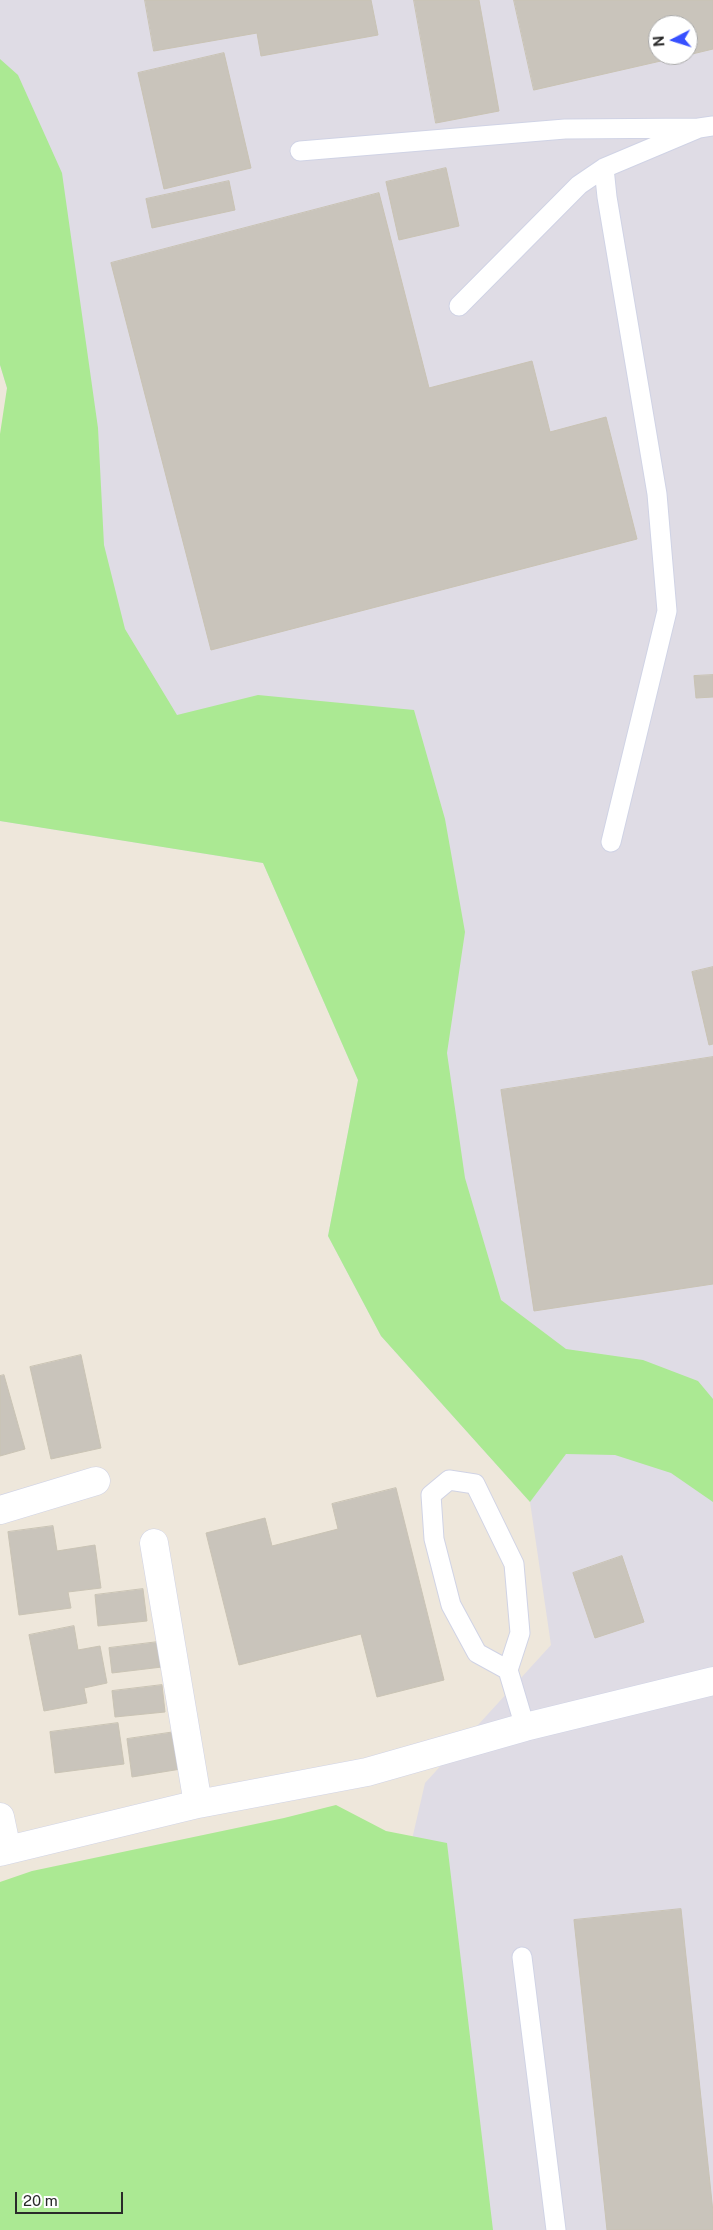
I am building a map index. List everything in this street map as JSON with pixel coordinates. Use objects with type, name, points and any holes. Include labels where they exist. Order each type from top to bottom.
[{"type":"street","points":[[0,1510],[96,1481]]},
{"type":"street","points":[[154,1543],[198,1804]]},
{"type":"street","points":[[0,1817],[4,1851],[198,1804],[367,1772],[525,1727],[713,1681]]},
{"type":"lane","points":[[300,151],[565,129],[706,127]]},
{"type":"lane","points":[[459,306],[579,185],[604,168],[706,127]]},
{"type":"lane","points":[[604,168],[658,494],[667,611],[611,842]]},
{"type":"lane","points":[[508,1670],[477,1653],[451,1605],[434,1539],[431,1495],[449,1480],[475,1484],[514,1564],[520,1633],[508,1670],[525,1727]]},
{"type":"lane","points":[[522,1957],[556,2230]]},
{"type":"shaded area","points":[[0,0],[713,0],[713,2230],[322,2230],[425,1783],[551,1645],[530,1502],[381,1336],[328,1236],[358,1080],[263,863],[0,821],[0,587],[7,388],[0,365]]},
{"type":"green space","points":[[0,59],[18,75],[62,173],[98,428],[104,545],[125,629],[177,715],[258,695],[414,710],[445,819],[465,932],[447,1053],[465,1178],[501,1300],[566,1349],[643,1360],[698,1381],[713,1399],[713,1502],[671,1473],[615,1455],[566,1454],[530,1502],[381,1336],[328,1236],[358,1080],[263,863],[0,821],[0,434],[7,388],[0,365]]},
{"type":"green space","points":[[336,1805],[386,1831],[447,1843],[493,2230],[0,2230],[0,1882],[32,1871],[284,1818]]},
{"type":"building","points":[[145,0],[371,0],[378,35],[261,56],[257,33],[154,51]]},
{"type":"building","points":[[414,0],[479,0],[499,111],[436,123]]},
{"type":"building","points":[[514,0],[713,0],[713,49],[698,53],[698,15],[648,15],[648,64],[534,90]]},
{"type":"building","points":[[224,53],[251,168],[164,189],[138,73]]},
{"type":"building","points":[[446,168],[459,226],[399,240],[386,182]]},
{"type":"building","points":[[229,181],[235,210],[152,228],[146,199]]},
{"type":"building","points":[[379,193],[429,388],[532,361],[550,432],[606,417],[637,539],[211,650],[111,263]]},
{"type":"building","points":[[713,675],[713,697],[696,698],[694,676]]},
{"type":"building","points":[[713,967],[713,1044],[709,1045],[692,972]]},
{"type":"building","points":[[713,1057],[713,1284],[534,1311],[501,1090]]},
{"type":"building","points":[[81,1355],[101,1448],[51,1459],[30,1367]]},
{"type":"building","points":[[4,1375],[25,1449],[0,1456],[0,1376]]},
{"type":"building","points":[[396,1488],[444,1680],[377,1697],[361,1634],[239,1665],[206,1533],[265,1518],[272,1546],[338,1529],[332,1504]]},
{"type":"building","points":[[53,1526],[57,1551],[95,1545],[101,1588],[68,1592],[71,1608],[19,1615],[8,1532]]},
{"type":"building","points":[[622,1556],[644,1622],[595,1638],[573,1573]]},
{"type":"building","points":[[143,1589],[147,1621],[98,1626],[95,1595]]},
{"type":"building","points":[[74,1626],[78,1650],[100,1646],[107,1683],[84,1688],[87,1703],[44,1711],[29,1635]]},
{"type":"building","points":[[158,1642],[162,1667],[112,1673],[109,1648]]},
{"type":"building","points":[[162,1685],[165,1712],[115,1717],[112,1691]]},
{"type":"building","points":[[118,1723],[124,1764],[55,1773],[50,1732]]},
{"type":"building","points":[[175,1732],[181,1769],[132,1777],[127,1739]]},
{"type":"building","points":[[681,1909],[713,2212],[713,2230],[607,2230],[574,1920]]}]
